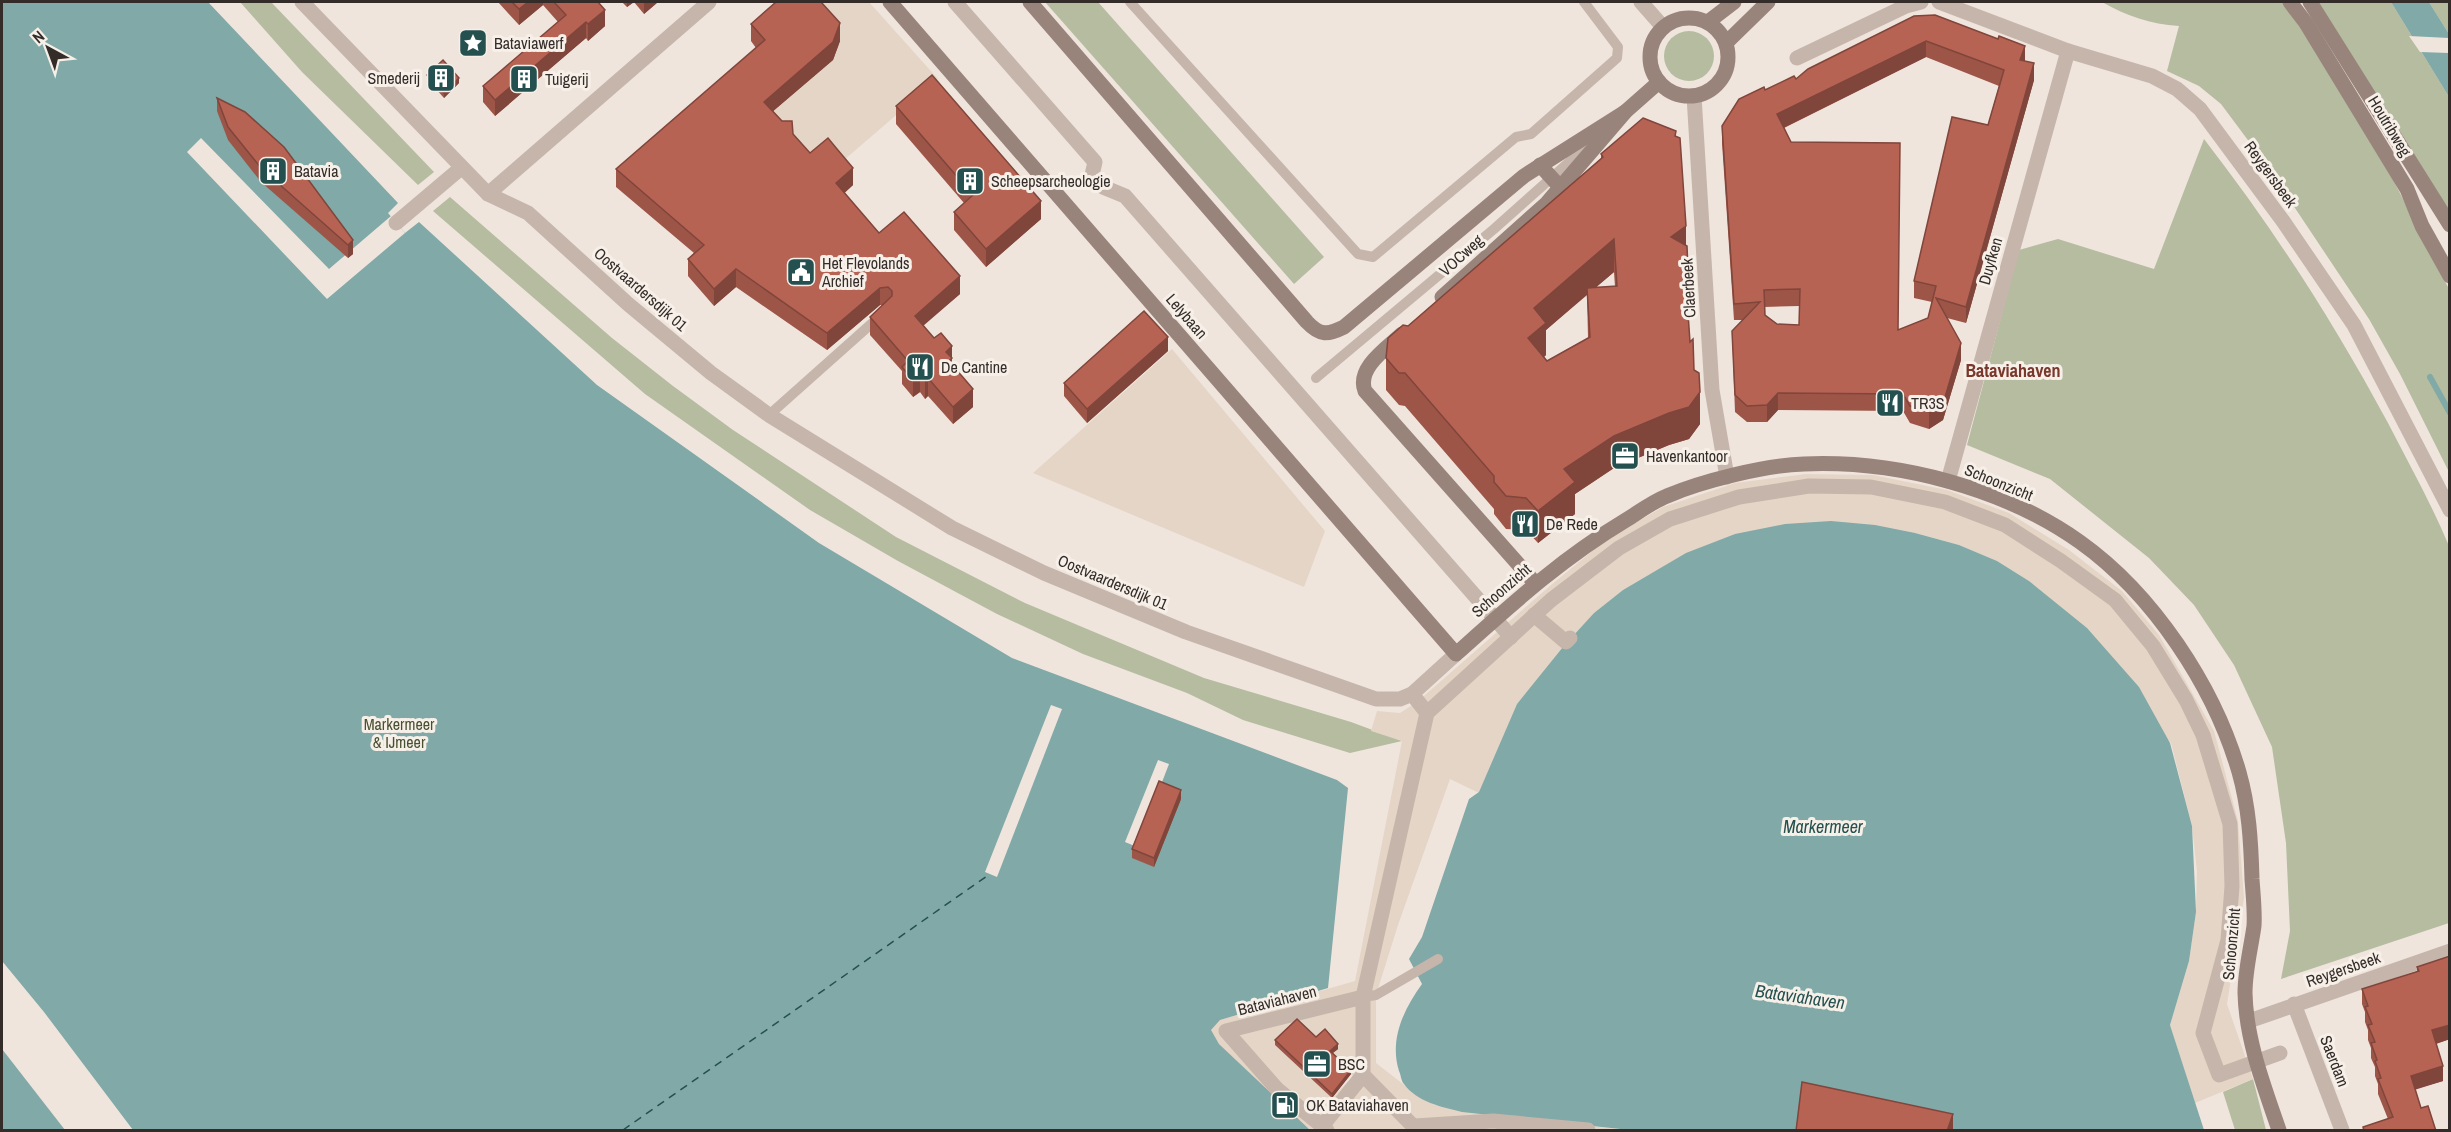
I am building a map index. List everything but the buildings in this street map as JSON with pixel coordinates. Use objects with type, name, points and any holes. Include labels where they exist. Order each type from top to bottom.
[{"type":"street","name":"Oostvaardersdijk 01","points":[[302,2],[488,194],[528,213],[636,311],[711,373],[770,414],[952,528],[1099,597],[1195,636],[1376,699],[1400,699],[1412,694]]},
{"type":"street","points":[[488,194],[709,2]]},
{"type":"street","name":"Lelybaan","points":[[890,2],[1456,654]]},
{"type":"street","name":"Lelybaan","points":[[955,2],[1095,162],[1092,175],[1103,187],[1125,196],[1494,620]]},
{"type":"street","name":"VOCweg","points":[[1030,2],[1318,333],[1325,334],[1344,327],[1524,176],[1625,112]]},
{"type":"street","points":[[1641,2],[1663,27]]},
{"type":"street","points":[[1708,22],[1734,2]]},
{"type":"street","points":[[1726,43],[1768,2]]},
{"type":"street","points":[[1797,58],[1906,6],[1921,2]]},
{"type":"street","name":"Reygersbeek","points":[[1939,2],[2068,51],[2152,76],[2177,89],[2200,109],[2283,221],[2354,325],[2450,510]]},
{"type":"street","name":"Houtribweg","points":[[2290,2],[2306,23],[2408,189],[2422,226],[2450,276]]},
{"type":"street","name":"Houtribweg","points":[[2310,2],[2450,225]]},
{"type":"street","points":[[1685,18],[1708,22],[1719,31],[1726,43],[1728,60],[1723,77],[1711,90],[1694,96],[1675,93],[1659,82],[1652,71],[1650,50],[1655,38],[1663,27],[1685,18]]},
{"type":"street","name":"Duyfken","points":[[1948,481],[2068,51]]},
{"type":"street","name":"VOCweg","points":[[1433,304],[1547,203],[1556,182],[1625,112],[1659,82]]},
{"type":"street","name":"Claerbeek","points":[[1694,96],[1712,390],[1727,477]]},
{"type":"street","points":[[1540,165],[1556,182]]},
{"type":"street","points":[[396,223],[461,168]]},
{"type":"street","points":[[1416,320],[1374,361],[1364,378],[1365,392],[1535,583]]},
{"type":"street","name":"Schoonzicht","points":[[1456,654],[1535,583],[1587,543],[1665,497],[1727,477],[1802,464],[1876,466],[1948,481],[2013,504],[2079,541],[2128,583],[2196,673],[2224,726],[2240,773],[2250,823],[2254,922],[2245,994],[2257,1062],[2278,1131]]},
{"type":"street","points":[[1588,1131],[1493,1121],[1416,1128],[1364,1075],[1363,997],[1428,713],[1551,600],[1619,548],[1670,519],[1739,497],[1809,486],[1871,487],[1945,502],[2006,525],[2115,600],[2153,646],[2186,700],[2199,726],[2230,825],[2232,886],[2228,940],[2203,1033],[2219,1075],[2280,1053]]},
{"type":"street","points":[[1534,615],[1566,642]]},
{"type":"street","points":[[1494,620],[1510,637]]},
{"type":"street","points":[[1428,713],[1412,694],[1456,654]]},
{"type":"street","name":"Reygersbeek","points":[[2249,1021],[2450,951]]},
{"type":"street","name":"Bataviahaven","points":[[1363,997],[1226,1031],[1277,1089],[1325,1129],[1364,1075]]},
{"type":"street","name":"Saerdam","points":[[2294,1004],[2342,1131]]},
{"type":"lane","points":[[1130,2],[1358,254],[1373,257],[1516,137],[1531,134],[1617,58],[1618,47],[1584,2]]},
{"type":"lane","points":[[1316,378],[1494,229],[1556,182]]},
{"type":"lane","points":[[770,414],[885,311]]},
{"type":"lane","name":"Bataviahaven","points":[[1363,997],[1376,995],[1438,959]]},
{"type":"green space","points":[[240,2],[271,2],[434,172],[418,185],[302,72]]},
{"type":"green space","points":[[1045,2],[1098,2],[1324,257],[1294,284]]},
{"type":"green space","points":[[2102,2],[2282,2],[2301,27],[2384,162],[2449,289],[2449,472],[2400,374],[2369,319],[2265,163],[2221,104],[2199,86],[2167,71],[2179,26],[2139,18]]},
{"type":"green space","points":[[2314,2],[2391,2],[2449,97],[2449,210],[2423,172]]},
{"type":"green space","points":[[2429,2],[2449,2],[2449,34]]},
{"type":"green space","points":[[1689,31],[1707,38],[1714,56],[1707,74],[1689,81],[1671,74],[1664,56],[1671,38]]},
{"type":"green space","points":[[2204,139],[2279,242],[2346,349],[2388,423],[2449,546],[2449,923],[2281,979],[2290,931],[2286,843],[2272,747],[2234,665],[2194,605],[2149,558],[2050,479],[1967,445],[2019,250],[2058,239],[2154,269]]},
{"type":"green space","points":[[450,197],[612,338],[673,386],[733,430],[896,537],[1025,603],[1204,678],[1351,722],[1402,741],[1350,753],[1243,720],[1187,693],[1083,654],[997,614],[898,561],[810,510],[645,394],[433,211]]},
{"type":"green space","points":[[2253,1079],[2266,1130],[2235,1130],[2223,1092]]},
{"type":"shaded area","points":[[806,2],[869,2],[938,79],[837,166],[810,171],[764,119],[833,60]]},
{"type":"shaded area","points":[[1172,349],[1325,531],[1304,587],[1033,473]]},
{"type":"shaded area","points":[[1806,474],[1873,475],[1947,490],[2009,513],[2069,550],[2122,591],[2159,635],[2214,731],[2238,821],[2244,898],[2227,1004],[2253,1079],[2195,1103],[2170,1025],[2189,961],[2196,912],[2197,871],[2192,826],[2171,743],[2029,581],[1997,561],[1959,545],[1915,533],[1735,534],[1686,554],[1623,590],[1594,613],[1517,704],[1479,793],[1450,779],[1398,925],[1376,995],[1376,1063],[1421,1098],[1537,1121],[1630,1130],[1566,1130],[1493,1125],[1481,1130],[1310,1130],[1219,1044],[1210,1030],[1220,1020],[1355,981],[1402,741],[1371,731],[1377,711],[1400,713],[1417,702],[1607,539],[1663,507],[1735,483]],"holes":[[[1319,1039],[1324,1049],[1353,1076],[1332,1098],[1275,1045]]]},
{"type":"water","name":"Markermeer & IJmeer","points":[[2,2],[208,2],[398,203],[388,213],[405,233],[419,222],[597,385],[819,543],[1012,658],[1337,780],[1348,788],[1328,988],[1220,1020],[1211,1030],[1219,1044],[1310,1130],[133,1130],[44,1012],[2,961]]},
{"type":"water","points":[[2391,2],[2429,2],[2449,34],[2449,97]]},
{"type":"water","name":"Markermeer","points":[[1831,521],[1875,525],[1915,533],[1959,545],[1997,561],[2029,581],[2087,628],[2139,687],[2170,743],[2192,826],[2196,912],[2189,961],[2170,1025],[2204,1130],[1630,1130],[1462,1112],[1438,1106],[1423,1099],[1403,1083],[1396,1059],[1397,1036],[1404,1014],[1422,984],[1409,959],[1422,937],[1469,799],[1479,792],[1517,704],[1594,613],[1623,590],[1686,553],[1735,534],[1785,524]]},
{"type":"water","points":[[2,1049],[65,1130],[2,1130]]},
{"type":"pier","points":[[2409,36],[2449,38],[2449,53],[2420,52]]},
{"type":"pier","points":[[201,138],[329,269],[391,216],[405,233],[327,299],[187,152]]},
{"type":"pier","points":[[1051,705],[1062,709],[997,877],[985,872]]},
{"type":"pier","points":[[1158,760],[1169,764],[1137,847],[1125,842]]},
{"type":"waterway","points":[[2430,377],[2450,413]]},
{"type":"ferry route","points":[[623,1130],[990,874]]},
{"type":"place","name":"Bataviawerf","points":[[473,43]]},
{"type":"place","name":"Smederij","points":[[441,78]]},
{"type":"place","name":"Tuigerij","points":[[524,79]]},
{"type":"place","name":"Batavia","points":[[273,171]]},
{"type":"place","name":"Scheepsarcheologie","points":[[970,181]]},
{"type":"place","name":"Het Flevolands Archief","points":[[801,272]]},
{"type":"place","name":"De Cantine","points":[[920,367]]},
{"type":"place","name":"TR3S","points":[[1890,403]]},
{"type":"place","name":"Havenkantoor","points":[[1625,456]]},
{"type":"place","name":"De Rede","points":[[1525,524]]},
{"type":"place","name":"BSC","points":[[1317,1064]]},
{"type":"place","name":"OK Bataviahaven","points":[[1285,1105]]},
{"type":"district","name":"Bataviahaven","points":[[2013,371]]}]
